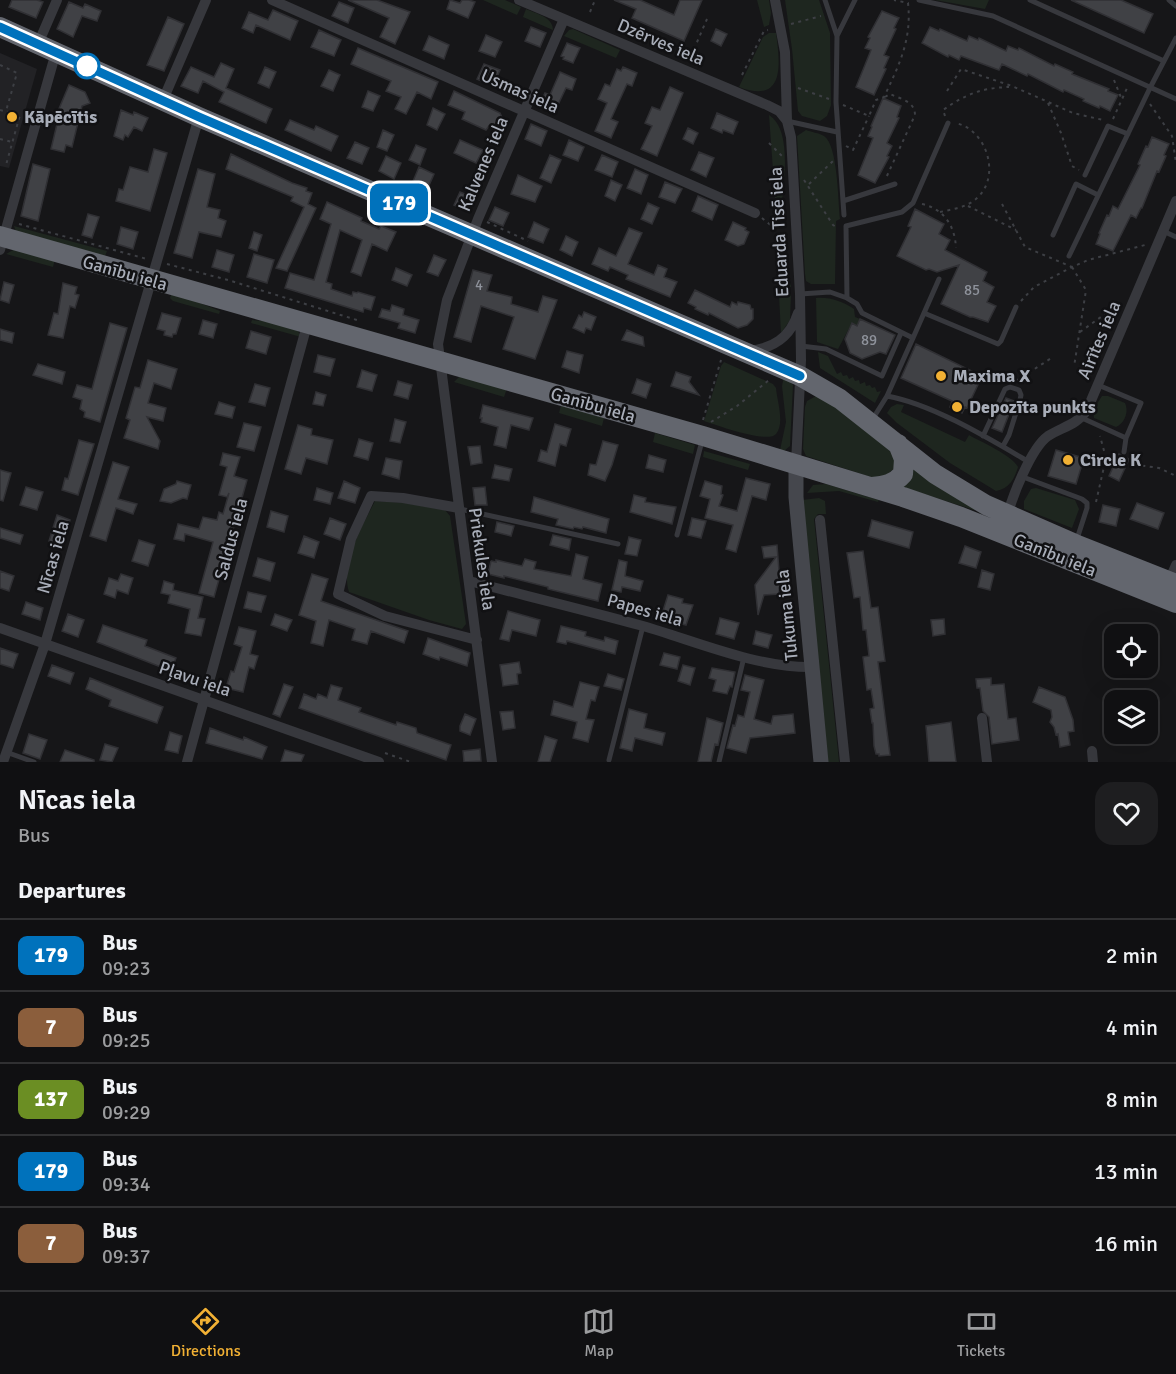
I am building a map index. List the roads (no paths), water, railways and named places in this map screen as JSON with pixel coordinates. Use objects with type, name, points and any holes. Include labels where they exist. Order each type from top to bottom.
[{"type":"highway","name":"Ganību iela","points":[[0,27],[199,117],[800,376],[840,399],[935,474],[986,505],[1009,510],[1076,544],[1174,577]]},
{"type":"highway","name":"Ganību iela","points":[[1,241],[152,280],[439,361],[704,428],[796,464],[913,500],[1176,603]]},
{"type":"highway","points":[[869,487],[885,486],[903,474],[904,459],[898,444]]},
{"type":"street","points":[[38,44],[57,0]]},
{"type":"street","points":[[163,100],[206,0]]},
{"type":"street","name":"Usmas iela","points":[[272,0],[755,213]]},
{"type":"street","name":"Dzērves iela","points":[[519,0],[767,105],[779,111],[787,121]]},
{"type":"street","name":"Eduarda Tisē iela","points":[[775,0],[785,52],[787,121],[791,137],[800,294],[801,346],[796,464]]},
{"type":"street","name":"Kalvenes iela","points":[[439,361],[438,344],[447,300],[472,235],[564,19]]},
{"type":"street","points":[[1,241],[56,52]]},
{"type":"street","name":"Nīcas iela","points":[[5,757],[45,644],[199,117]]},
{"type":"street","name":"Airītes iela","points":[[1082,418],[1176,201]]},
{"type":"street","points":[[742,351],[766,348],[782,340],[792,328],[800,307]]},
{"type":"street","name":"Saldus iela","points":[[187,762],[307,325]]},
{"type":"street","name":"Priekules iela","points":[[439,361],[492,762]]},
{"type":"street","points":[[987,529],[1001,524],[1039,446],[1047,437],[1082,418]]},
{"type":"street","name":"Tukuma iela","points":[[796,464],[795,497],[821,762]]},
{"type":"street","points":[[459,508],[403,498],[371,496],[351,539],[338,594],[385,616],[477,640]]},
{"type":"street","points":[[820,520],[845,762]]},
{"type":"street","name":"Papes iela","points":[[469,581],[643,626],[744,657],[799,667],[812,667]]},
{"type":"street","name":"Pļavu iela","points":[[0,628],[379,762]]},
{"type":"street","points":[[982,718],[987,762]]},
{"type":"lane","points":[[825,0],[837,36],[837,132],[844,215]]},
{"type":"lane","points":[[837,36],[855,0]]},
{"type":"lane","points":[[1030,0],[1164,62]]},
{"type":"lane","points":[[1169,0],[1176,6]]},
{"type":"lane","points":[[918,2],[993,16],[1176,99]]},
{"type":"lane","points":[[1069,256],[1176,38]]},
{"type":"lane","points":[[787,121],[837,132]]},
{"type":"lane","points":[[847,298],[846,226],[902,212],[913,203],[948,123]]},
{"type":"lane","points":[[1085,175],[1108,126],[1128,134]]},
{"type":"lane","points":[[843,201],[895,184]]},
{"type":"lane","points":[[1053,234],[1076,184],[1098,195]]},
{"type":"lane","points":[[1163,231],[1176,237]]},
{"type":"lane","points":[[870,422],[887,396],[939,279]]},
{"type":"lane","points":[[800,294],[830,292],[847,298],[857,304],[862,314],[913,338]]},
{"type":"lane","points":[[924,313],[998,344],[1016,308]]},
{"type":"lane","points":[[801,346],[826,349],[882,376],[902,333]]},
{"type":"lane","points":[[1098,385],[1141,403],[1126,438],[1124,452]]},
{"type":"lane","points":[[983,436],[1006,387],[1019,390],[1021,395],[1009,435],[1003,446]]},
{"type":"lane","points":[[887,396],[905,399],[1003,446],[1030,462]]},
{"type":"lane","points":[[1082,418],[1126,438]]},
{"type":"lane","points":[[678,535],[704,428]]},
{"type":"lane","points":[[1023,477],[1082,499],[1087,503],[1076,544]]},
{"type":"lane","points":[[459,508],[618,544]]},
{"type":"lane","points":[[609,760],[643,626]]},
{"type":"lane","points":[[719,762],[744,657]]},
{"type":"lane","points":[[5,757],[34,762]]},
{"type":"place","name":"Kāpēcītis","points":[[12,117]]},
{"type":"place","name":"Maxima X","points":[[941,376]]},
{"type":"place","name":"Depozīta punkts","points":[[957,407]]},
{"type":"place","name":"Circle K","points":[[1068,460]]}]
